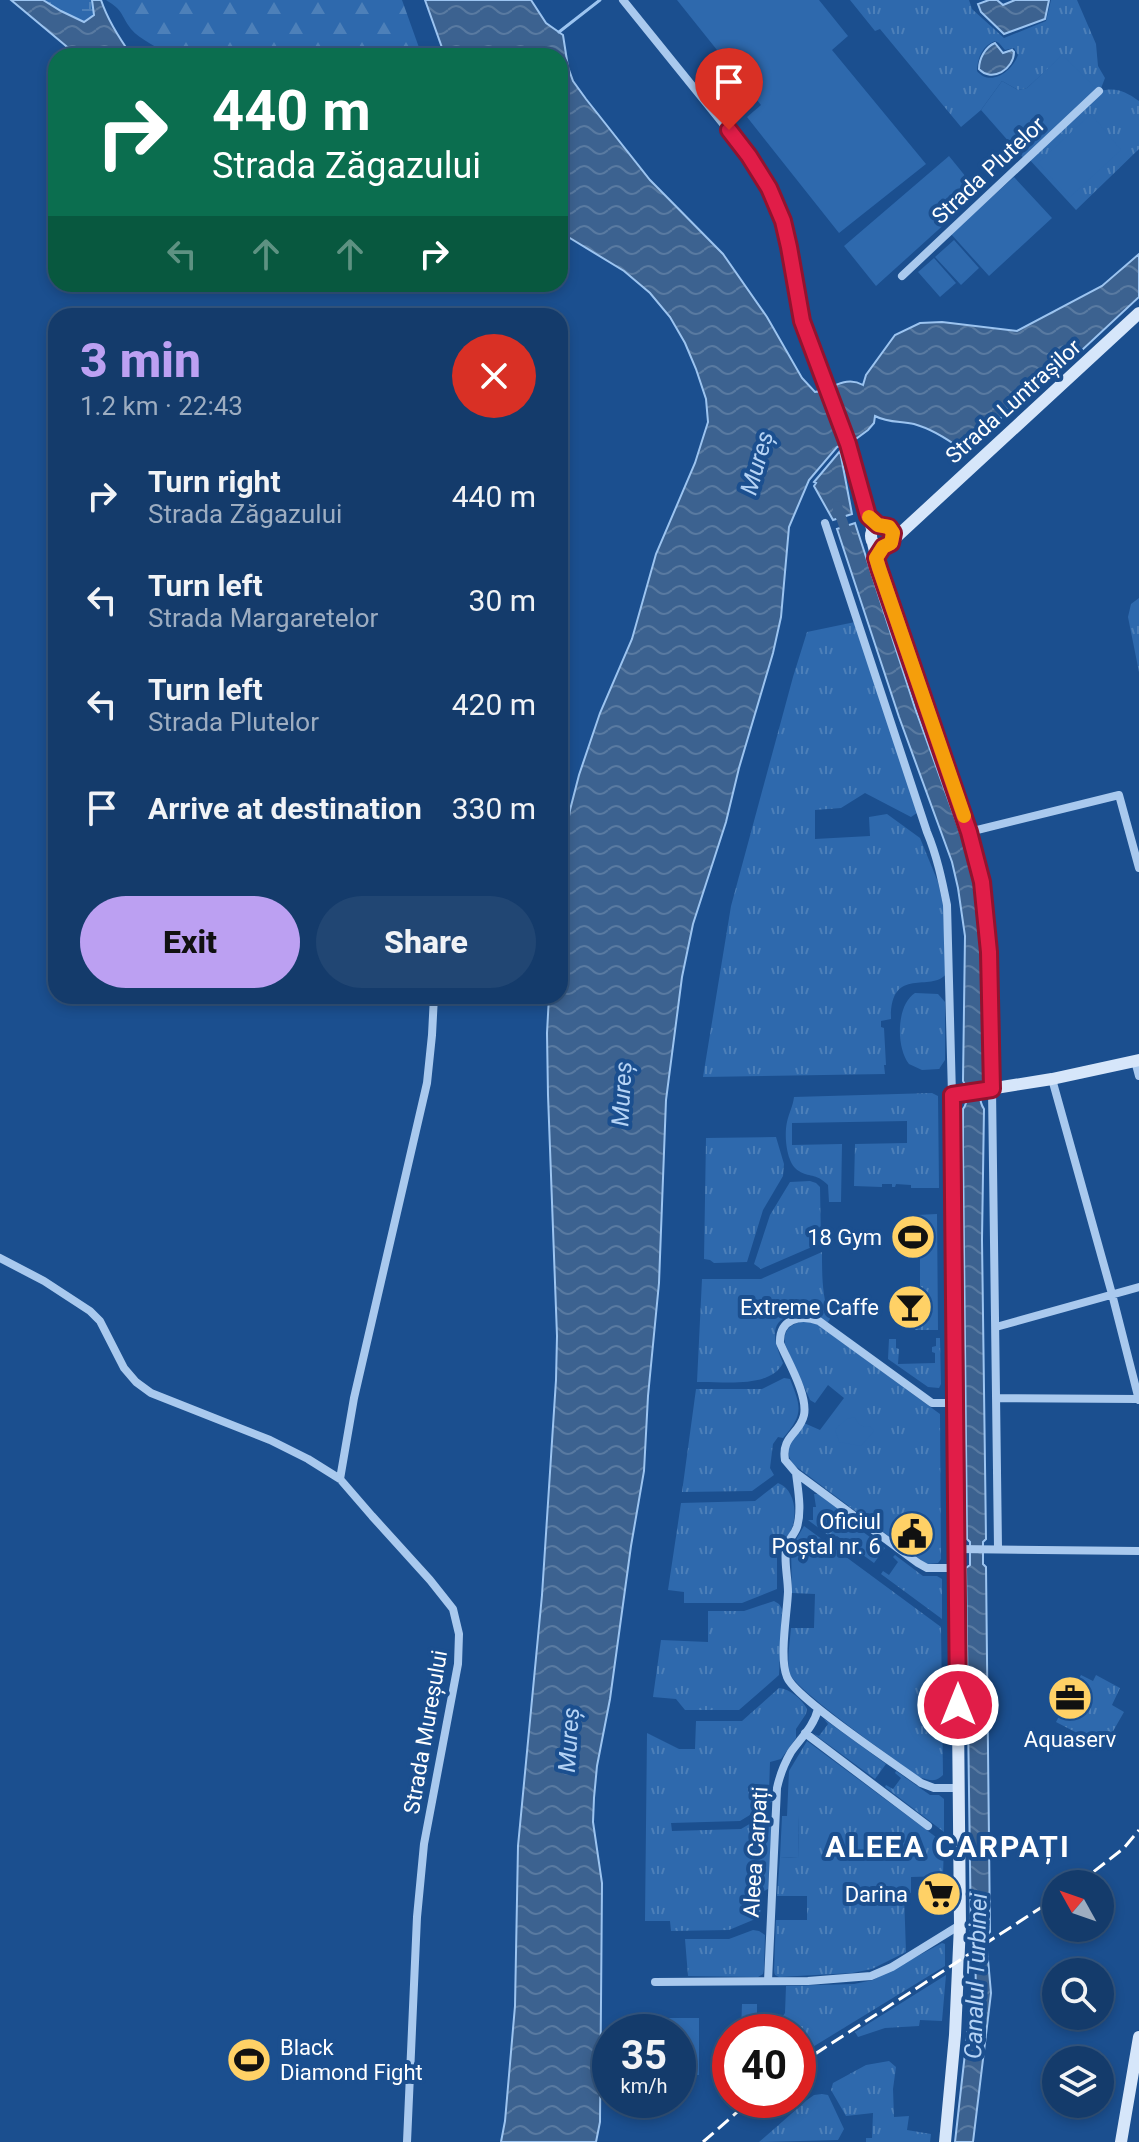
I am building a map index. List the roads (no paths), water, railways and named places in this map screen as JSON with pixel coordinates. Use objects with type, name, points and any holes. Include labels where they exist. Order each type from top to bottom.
[{"type":"street","points":[[623,0],[749,156],[769,188],[783,221],[802,321],[879,536],[982,882],[989,952],[987,1090],[996,1327],[998,1548]]},
{"type":"street","name":"Strada Plutelor","points":[[902,276],[1099,91]]},
{"type":"street","name":"Strada Luntrașilor","points":[[879,536],[914,519],[1139,313]]},
{"type":"street","points":[[825,523],[936,854],[947,905],[956,1094],[960,1925],[955,2035],[945,2142]]},
{"type":"street","points":[[969,832],[1119,795],[1139,868]]},
{"type":"street","points":[[340,1479],[354,1398],[427,1083],[434,1004]]},
{"type":"street","points":[[956,1094],[1052,1079],[1137,1061],[1139,1076]]},
{"type":"street","points":[[996,1398],[1138,1399],[1052,1079]]},
{"type":"street","name":"Strada Mureșului","points":[[0,1258],[44,1281],[90,1311],[107,1332],[124,1368],[151,1393],[270,1440],[340,1479],[453,1609],[459,1634],[458,1664],[425,1840],[417,1917],[407,2142]]},
{"type":"street","points":[[996,1327],[1139,1287]]},
{"type":"street","points":[[956,1403],[932,1403],[819,1321],[804,1317],[791,1320],[780,1334],[780,1343],[805,1401],[804,1417],[785,1444],[785,1460],[796,1473],[918,1563],[934,1569],[957,1568]]},
{"type":"street","points":[[796,1473],[800,1511],[797,1527],[786,1546],[786,1677],[818,1709],[921,1783],[934,1788],[959,1788]]},
{"type":"street","points":[[960,1549],[1139,1551]]},
{"type":"street","name":"Aleea Carpați","points":[[768,1981],[777,1788],[782,1768],[816,1719],[818,1709]]},
{"type":"street","points":[[805,1733],[928,1826]]},
{"type":"street","points":[[655,1982],[843,1980],[871,1976],[892,1967],[960,1925]]},
{"type":"street","points":[[1121,2142],[1139,2037]]},
{"type":"water","points":[[11,0],[43,0],[84,22],[94,15],[92,0],[101,0],[127,48],[68,48]]},
{"type":"water","points":[[425,0],[531,0],[546,23],[563,35],[565,48],[442,48]]},
{"type":"water","points":[[997,0],[1003,5],[1015,0],[1049,0],[1045,19],[1004,34],[981,12],[978,4]]},
{"type":"water","points":[[995,43],[1003,53],[1014,52],[1006,69],[990,75],[979,69],[979,65],[986,50]]},
{"type":"water","name":"Mureș","points":[[568,67],[573,81],[586,99],[650,180],[723,254],[767,317],[802,378],[815,392],[844,382],[863,385],[866,375],[895,335],[920,323],[942,322],[1017,331],[1102,286],[1139,254],[1139,297],[1052,378],[961,449],[921,426],[875,416],[868,430],[853,441],[837,447],[809,480],[789,527],[781,617],[726,822],[693,924],[682,977],[666,1100],[659,1283],[644,1471],[594,1798],[593,1822],[602,1883],[601,2014],[592,2014],[592,2118],[600,2118],[600,2122],[596,2142],[501,2142],[515,2006],[518,1846],[542,1595],[556,1380],[547,1033],[549,1004],[568,1004],[568,823],[579,775],[600,713],[632,639],[656,554],[695,463],[708,422],[706,399],[685,343],[670,317],[650,293],[624,271],[568,237]]},
{"type":"water","points":[[840,451],[852,514],[833,520],[814,482]]},
{"type":"water","name":"Canalul Turbinei","points":[[855,523],[915,708],[970,860],[980,911],[984,1080],[980,1094],[984,1109],[982,1240],[986,1539],[983,1542],[983,1564],[986,1567],[990,1932],[986,1937],[991,1993],[973,2142],[955,2142],[971,2000],[976,1994],[975,1944],[971,1940],[966,1568],[970,1565],[970,1542],[967,1539],[963,1150],[963,1109],[967,1095],[963,1081],[965,936],[952,862],[899,717],[837,529]]},
{"type":"waterway","points":[[559,32],[600,0]]},
{"type":"waterway","name":"Canalul Turbinei","points":[[837,506],[849,540]]},
{"type":"railway","points":[[1096,1870],[1124,1848],[1139,1830]]},
{"type":"railway","points":[[816,2053],[1042,1907]]},
{"type":"railway","points":[[703,2142],[730,2118]]},
{"type":"place","name":"18 Gym","points":[[913,1237]]},
{"type":"place","name":"Extreme Caffe","points":[[910,1307]]},
{"type":"place","name":"Oficiul Poștal nr. 6","points":[[912,1534]]},
{"type":"place","name":"Aquaserv","points":[[1070,1698]]},
{"type":"place","name":"Darina","points":[[939,1894]]},
{"type":"place","name":"Black Diamond Fight","points":[[249,2060]]},
{"type":"district","name":"ALEEA CARPAȚI","points":[[948,1847]]}]
